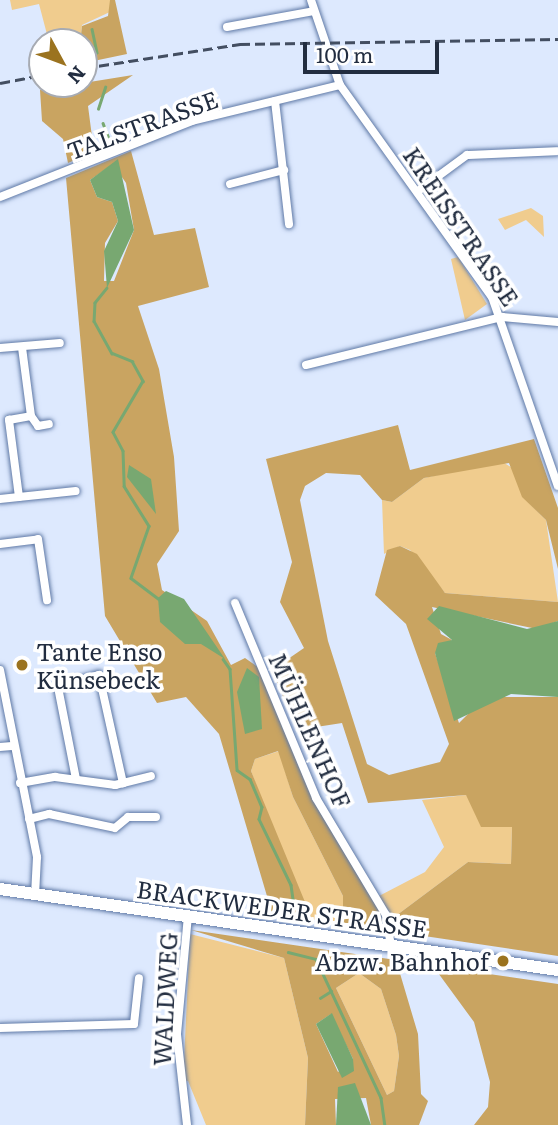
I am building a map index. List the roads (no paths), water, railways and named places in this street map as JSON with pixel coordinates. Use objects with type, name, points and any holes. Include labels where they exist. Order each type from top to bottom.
[{"type":"street","name":"KREISSTRASSE","points":[[312,0],[341,85],[418,191],[502,317],[558,486]]},
{"type":"street","points":[[227,27],[314,11]]},
{"type":"street","name":"TALSTRASSE","points":[[0,197],[192,121],[341,85]]},
{"type":"street","points":[[275,101],[285,170],[289,224]]},
{"type":"street","points":[[418,191],[467,155],[557,151]]},
{"type":"street","points":[[230,184],[285,170]]},
{"type":"street","points":[[306,365],[502,317],[558,322]]},
{"type":"street","points":[[0,348],[60,343]]},
{"type":"street","points":[[22,348],[31,416],[38,426],[50,424]]},
{"type":"street","points":[[19,497],[9,420],[31,416]]},
{"type":"street","points":[[0,499],[76,491]]},
{"type":"street","points":[[0,544],[38,539],[47,600]]},
{"type":"street","name":"MÜHLENHOF","points":[[235,603],[316,798],[386,915],[391,945]]},
{"type":"street","points":[[0,670],[12,746],[38,867],[35,894]]},
{"type":"street","points":[[76,779],[58,687],[99,674],[123,783]]},
{"type":"street","points":[[0,747],[12,746]]},
{"type":"street","points":[[20,783],[76,779],[123,783],[151,776]]},
{"type":"street","points":[[29,819],[50,814],[115,828],[128,817],[156,817]]},
{"type":"street","name":"BRACKWEDER STRASSE","points":[[0,889],[558,970]]},
{"type":"street","name":"WALDWEG","points":[[187,1125],[177,1034],[188,916]]},
{"type":"street","points":[[0,1028],[134,1024],[139,978]]},
{"type":"waterway","points":[[98,109],[105,87]]},
{"type":"waterway","points":[[103,123],[109,139]]},
{"type":"waterway","points":[[107,288],[95,303],[94,321],[112,353],[132,361],[143,381],[113,432],[123,451],[124,486],[149,526],[131,578],[158,598]]},
{"type":"waterway","points":[[223,659],[230,669],[237,770],[250,779],[262,807],[259,819],[291,885],[294,907]]},
{"type":"waterway","points":[[288,952],[316,959],[381,1098],[385,1125]]},
{"type":"waterway","points":[[320,998],[331,991]]},
{"type":"railway","points":[[98,66],[240,44],[558,39]]},
{"type":"railway","points":[[0,83],[28,78]]},
{"type":"place","name":"Tante Enso Künsebeck","points":[[22,665]]},
{"type":"place","name":"Abzw. Bahnhof","points":[[503,961]]}]
